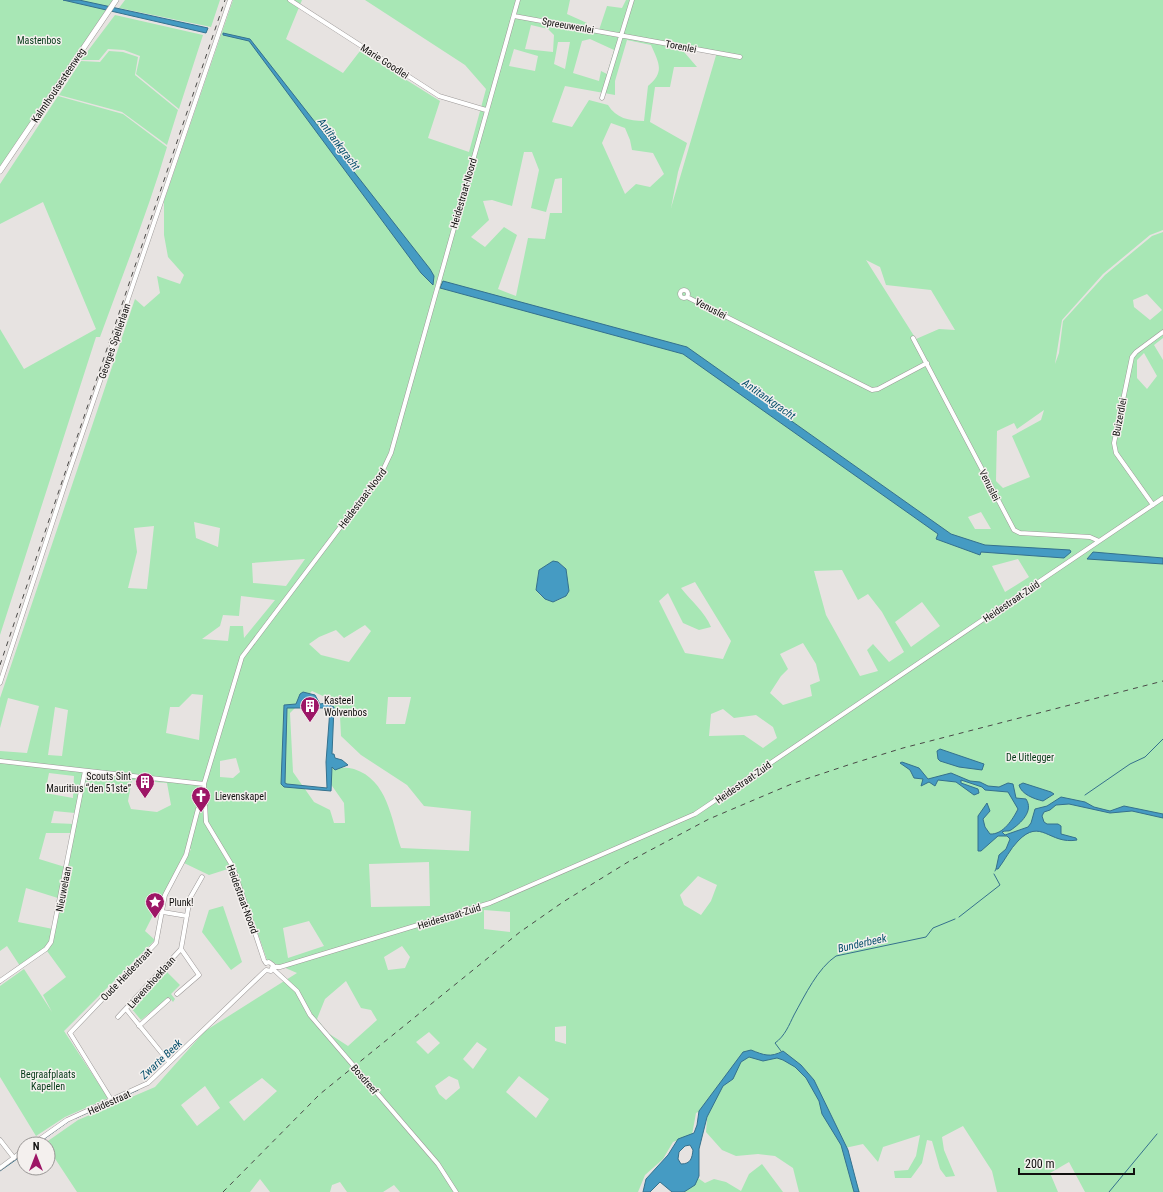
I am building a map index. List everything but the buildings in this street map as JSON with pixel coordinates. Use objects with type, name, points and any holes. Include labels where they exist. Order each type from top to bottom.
[{"type":"main road","name":"Kalmthoutsesteenweg","points":[[0,171],[116,0]]},
{"type":"street","name":"Georges Spelierlaan","points":[[0,683],[64,489],[230,0]]},
{"type":"street","name":"Marie Goodlei","points":[[290,0],[439,96],[486,110]]},
{"type":"street","name":"Heidestraat-Noord","points":[[266,963],[233,867],[206,822],[204,784],[242,657],[382,472],[391,454],[518,0]]},
{"type":"street","points":[[602,98],[632,0]]},
{"type":"street","name":"Spreeuwenlei","points":[[514,16],[622,34]]},
{"type":"street","name":"Torenlei","points":[[622,34],[740,57]]},
{"type":"street","name":"Venuslei","points":[[687,297],[872,390],[878,389],[927,363]]},
{"type":"street","name":"Buizerdlei","points":[[1153,505],[1116,453],[1114,443],[1132,357],[1136,352],[1163,332]]},
{"type":"street","name":"Venuslei","points":[[913,338],[1014,530],[1020,533],[1090,537],[1099,542]]},
{"type":"street","name":"Heidestraat-Zuid","points":[[273,968],[280,968],[490,903],[695,814],[1163,498]]},
{"type":"street","points":[[0,761],[204,784]]},
{"type":"street","name":"Nieuwelaan","points":[[0,981],[46,949],[51,942],[85,771]]},
{"type":"street","name":"Oude Heidestraat","points":[[112,1101],[70,1033],[156,943],[165,895],[186,855],[198,809]]},
{"type":"street","name":"Lievenshoeklaan","points":[[118,1018],[180,949],[190,898],[202,877]]},
{"type":"street","points":[[162,912],[187,916]]},
{"type":"street","points":[[177,994],[199,975],[180,949]]},
{"type":"street","points":[[266,963],[271,963],[273,968],[266,970],[264,967],[266,963]]},
{"type":"street","name":"Bosdreef","points":[[273,968],[297,991],[310,1015],[438,1164],[456,1192]]},
{"type":"street","name":"Heidestraat","points":[[44,1136],[66,1120],[112,1101],[148,1083],[266,970]]},
{"type":"street","points":[[139,1026],[168,1000]]},
{"type":"street","points":[[126,1009],[169,1062]]},
{"type":"street","points":[[0,1140],[14,1158],[0,1168]]},
{"type":"green space","name":"Mastenbos","points":[[0,0],[113,0],[0,167]]},
{"type":"green space","points":[[125,0],[220,0],[211,27],[119,8]]},
{"type":"green space","points":[[233,0],[302,0],[286,39],[343,73],[360,51],[440,101],[428,138],[469,152],[486,89],[465,65],[365,0],[570,0],[567,14],[587,23],[587,32],[598,33],[607,6],[622,8],[626,0],[1163,0],[1163,230],[1150,235],[1103,274],[1062,320],[1055,364],[1059,353],[1063,321],[1105,275],[1152,236],[1163,232],[1163,338],[1154,345],[1163,360],[1163,1192],[1085,1192],[1069,1162],[1050,1173],[1058,1192],[997,1192],[992,1171],[963,1126],[942,1137],[944,1150],[955,1176],[946,1177],[940,1169],[932,1141],[927,1140],[922,1163],[911,1178],[895,1178],[894,1171],[908,1170],[916,1156],[920,1135],[883,1147],[878,1162],[863,1144],[845,1148],[860,1192],[799,1192],[793,1168],[775,1156],[758,1154],[736,1156],[722,1150],[706,1132],[708,1107],[696,1113],[692,1135],[673,1142],[663,1159],[645,1175],[638,1192],[400,1192],[394,1185],[383,1192],[347,1192],[340,1182],[332,1185],[330,1192],[270,1192],[260,1179],[250,1192],[77,1192],[56,1160],[55,1136],[78,1120],[155,1087],[205,1031],[297,973],[267,960],[235,867],[224,848],[220,848],[231,868],[209,875],[184,863],[191,849],[187,848],[145,931],[155,940],[64,1031],[108,1098],[65,1117],[36,1136],[0,1077],[0,986],[24,969],[52,1012],[43,995],[66,977],[47,951],[20,966],[7,946],[0,951],[0,751],[27,753],[39,706],[8,698],[0,728],[0,698],[135,299],[144,307],[160,293],[157,276],[180,284],[184,275],[168,257],[164,235],[164,201]],"holes":[[[531,25],[548,29],[554,35],[553,52],[525,49]],[[590,39],[614,50],[607,74],[601,71],[599,81],[573,73],[582,41]],[[627,40],[651,45],[658,62],[659,72],[648,86],[644,121],[623,118],[615,113],[608,105],[589,100],[572,127],[552,122],[565,86],[615,95],[615,81]],[[558,42],[570,42],[565,69],[554,64]],[[678,45],[717,52],[671,208],[678,172],[687,143],[650,122],[655,87],[670,87],[674,67],[697,67]],[[514,49],[538,56],[535,71],[509,66]],[[611,123],[625,128],[632,150],[653,153],[664,174],[650,187],[636,184],[625,194],[602,143]],[[524,152],[532,152],[539,170],[531,208],[546,212],[555,179],[562,178],[562,213],[550,213],[545,239],[528,238],[516,296],[498,289],[517,235],[504,227],[485,247],[471,237],[489,220],[483,201],[492,200],[512,206]],[[866,260],[880,267],[886,285],[931,290],[955,330],[939,329],[916,339]],[[1147,294],[1162,310],[1150,320],[1134,307],[1133,300]],[[1144,353],[1157,376],[1147,389],[1137,378],[1137,360]],[[1044,410],[1041,420],[1012,436],[1030,477],[1003,488],[996,481],[997,431],[1014,423],[1017,429]],[[981,512],[991,529],[975,529],[968,517]],[[194,522],[220,528],[218,547],[196,538]],[[154,526],[147,589],[128,588],[137,552],[134,528]],[[305,559],[286,586],[253,583],[252,563]],[[1018,559],[1029,577],[1005,592],[992,566]],[[558,562],[564,567],[569,591],[563,598],[556,601],[541,596],[536,590],[539,570]],[[842,570],[858,600],[868,594],[882,612],[904,652],[889,662],[873,644],[867,650],[878,671],[860,676],[826,615],[814,571]],[[695,582],[731,641],[723,659],[685,653],[659,601],[668,593],[683,623],[699,630],[711,627],[702,611],[681,588]],[[241,596],[275,600],[244,638],[243,626],[230,626],[228,641],[202,639],[220,626],[223,615],[239,616]],[[922,602],[940,626],[911,647],[895,622]],[[365,625],[371,631],[349,662],[321,655],[309,644],[319,637],[336,630],[344,638]],[[803,643],[816,664],[820,681],[810,685],[812,696],[783,705],[770,693],[781,676],[788,669],[780,654]],[[312,691],[323,696],[340,716],[341,736],[361,755],[407,785],[424,806],[471,811],[469,851],[401,848],[391,813],[381,791],[365,774],[352,768],[332,768],[330,783],[344,803],[345,823],[334,823],[330,810],[314,802],[293,772],[290,713]],[[192,694],[203,695],[199,740],[166,733],[170,707],[179,707]],[[388,697],[411,697],[405,724],[386,724]],[[55,707],[68,710],[62,756],[48,755]],[[723,709],[734,718],[756,715],[773,727],[777,738],[763,748],[744,735],[709,736],[711,714]],[[236,758],[240,772],[233,778],[220,777],[220,761]],[[49,773],[74,776],[73,798],[45,793]],[[132,780],[167,783],[171,805],[157,812],[131,809],[128,801]],[[54,811],[75,813],[75,824],[51,823]],[[46,833],[72,833],[65,867],[39,859]],[[429,862],[430,906],[371,907],[369,864]],[[698,876],[717,885],[711,901],[701,915],[684,905],[680,895]],[[26,888],[61,899],[53,929],[18,922]],[[484,910],[510,912],[510,932],[484,929]],[[309,921],[324,946],[288,958],[283,928]],[[402,946],[410,957],[405,968],[388,970],[384,957]],[[346,981],[361,1008],[371,1010],[377,1020],[348,1046],[328,1033],[317,1019],[325,999]],[[566,1026],[566,1044],[555,1041],[555,1027]],[[429,1032],[440,1043],[428,1054],[416,1042]],[[477,1042],[487,1049],[473,1069],[463,1059]],[[449,1076],[458,1080],[460,1088],[446,1100],[439,1094],[435,1086]],[[519,1076],[549,1099],[536,1118],[506,1092]],[[262,1078],[277,1091],[244,1121],[229,1102]],[[205,1086],[220,1108],[197,1126],[181,1105]]]},
{"type":"green space","points":[[115,15],[203,35],[179,109],[136,74],[140,56],[124,50],[108,49],[99,60],[81,60]]},
{"type":"green space","points":[[109,51],[123,52],[138,57],[135,75],[178,110],[167,145],[122,112],[59,95],[81,61],[100,62]]},
{"type":"green space","points":[[58,96],[123,114],[167,147],[144,219],[100,337],[96,337],[0,635],[0,329],[24,369],[96,329],[43,202],[0,224],[0,184]]},
{"type":"green space","points":[[223,906],[242,962],[231,970],[202,932],[209,910]]},
{"type":"green space","points":[[166,971],[180,985],[171,994],[175,999],[173,1002],[169,997],[141,1020],[131,1008]]},
{"type":"green space","points":[[762,1164],[783,1192],[682,1192],[698,1178],[705,1183],[714,1179],[726,1182],[741,1191],[749,1174]]},
{"type":"water","points":[[63,0],[79,0],[208,28],[206,33]]},
{"type":"water","name":"Antitankgracht","points":[[223,33],[250,39],[430,269],[434,276],[433,285],[421,273],[249,41],[223,35]]},
{"type":"water","name":"Antitankgracht","points":[[443,281],[687,347],[951,534],[985,545],[1070,550],[1071,552],[1064,558],[981,552],[980,555],[936,539],[938,534],[683,354],[440,288]]},
{"type":"water","points":[[1093,552],[1163,558],[1163,564],[1087,559]]},
{"type":"water","points":[[553,561],[558,562],[566,569],[569,591],[566,596],[553,602],[545,599],[536,590],[539,570]]},
{"type":"water","points":[[303,692],[315,695],[320,704],[326,703],[334,707],[332,754],[334,754],[335,758],[342,760],[348,765],[335,770],[332,767],[331,791],[284,787],[281,784],[284,705],[296,704],[300,694]],"holes":[[[287,708],[330,709],[326,762],[327,788],[285,783]]]},
{"type":"water","points":[[940,749],[984,764],[982,770],[959,767],[940,761],[938,759],[937,751]]},
{"type":"water","points":[[902,762],[919,768],[928,779],[951,773],[970,781],[980,782],[988,786],[999,787],[1008,783],[1013,784],[1016,798],[1026,799],[1028,808],[1025,816],[1019,824],[1010,831],[1002,832],[1005,835],[1028,827],[1031,823],[1035,809],[1047,806],[1061,797],[1085,802],[1094,807],[1110,811],[1124,806],[1163,814],[1163,818],[1132,811],[1110,813],[1069,804],[1056,805],[1050,810],[1044,812],[1042,816],[1044,822],[1047,824],[1058,824],[1061,826],[1061,834],[1076,838],[1077,840],[1059,839],[1046,833],[1033,831],[1026,834],[1012,847],[998,869],[996,869],[999,855],[1006,849],[1010,839],[1007,836],[998,836],[981,851],[978,851],[978,816],[987,803],[990,811],[983,819],[985,827],[990,834],[995,834],[1007,826],[1018,809],[1008,792],[985,790],[982,787],[961,780],[961,783],[978,789],[979,793],[974,795],[956,782],[938,780],[935,786],[929,782],[921,786],[923,779],[914,778],[910,770],[900,763]]},
{"type":"water","points":[[1023,783],[1054,794],[1043,801],[1036,799],[1028,796],[1022,791],[1019,785]]},
{"type":"water","points":[[751,1050],[771,1055],[783,1051],[801,1065],[814,1080],[848,1150],[859,1192],[854,1192],[841,1145],[822,1114],[819,1101],[806,1078],[795,1067],[783,1060],[777,1058],[763,1061],[749,1057],[741,1062],[733,1079],[723,1086],[707,1117],[699,1149],[699,1176],[695,1185],[684,1192],[672,1192],[660,1182],[650,1192],[643,1192],[646,1179],[668,1155],[678,1139],[694,1133],[699,1111],[743,1052]],"holes":[[[690,1145],[693,1150],[689,1162],[681,1164],[678,1159],[679,1152],[685,1146]]]},
{"type":"waterway","name":"Bunderbeek","points":[[1085,795],[1130,764],[1145,757],[1163,739]]},
{"type":"waterway","name":"Bunderbeek","points":[[959,917],[1000,885],[994,874]]},
{"type":"waterway","name":"Bunderbeek","points":[[781,1051],[775,1043],[786,1030],[812,982],[829,961],[836,956],[926,937],[933,928],[955,919]]},
{"type":"waterway","name":"Zwarte Beek","points":[[76,1118],[138,1090]]},
{"type":"waterway","name":"Zwarte Beek","points":[[48,1136],[69,1121]]},
{"type":"waterway","points":[[1109,1192],[1157,1134]]},
{"type":"waterway","name":"Zwarte Beek","points":[[0,1171],[16,1160]]},
{"type":"railway","points":[[0,665],[225,0]]},
{"type":"railway","points":[[223,1192],[320,1094],[520,932],[563,902],[628,862],[709,819],[794,783],[903,748],[1163,681]]},
{"type":"place","name":"Kasteel Wolvenbos","points":[[310,723]]},
{"type":"place","name":"Scouts Sint Mauritius “den 51ste”","points":[[145,799]]},
{"type":"place","name":"Lievenskapel","points":[[201,813]]},
{"type":"place","name":"Plunk!","points":[[155,919]]},
{"type":"park label","name":"De Uitlegger","points":[[1030,757]]},
{"type":"park label","name":"Begraafplaats Kapellen","points":[[48,1080]]}]
